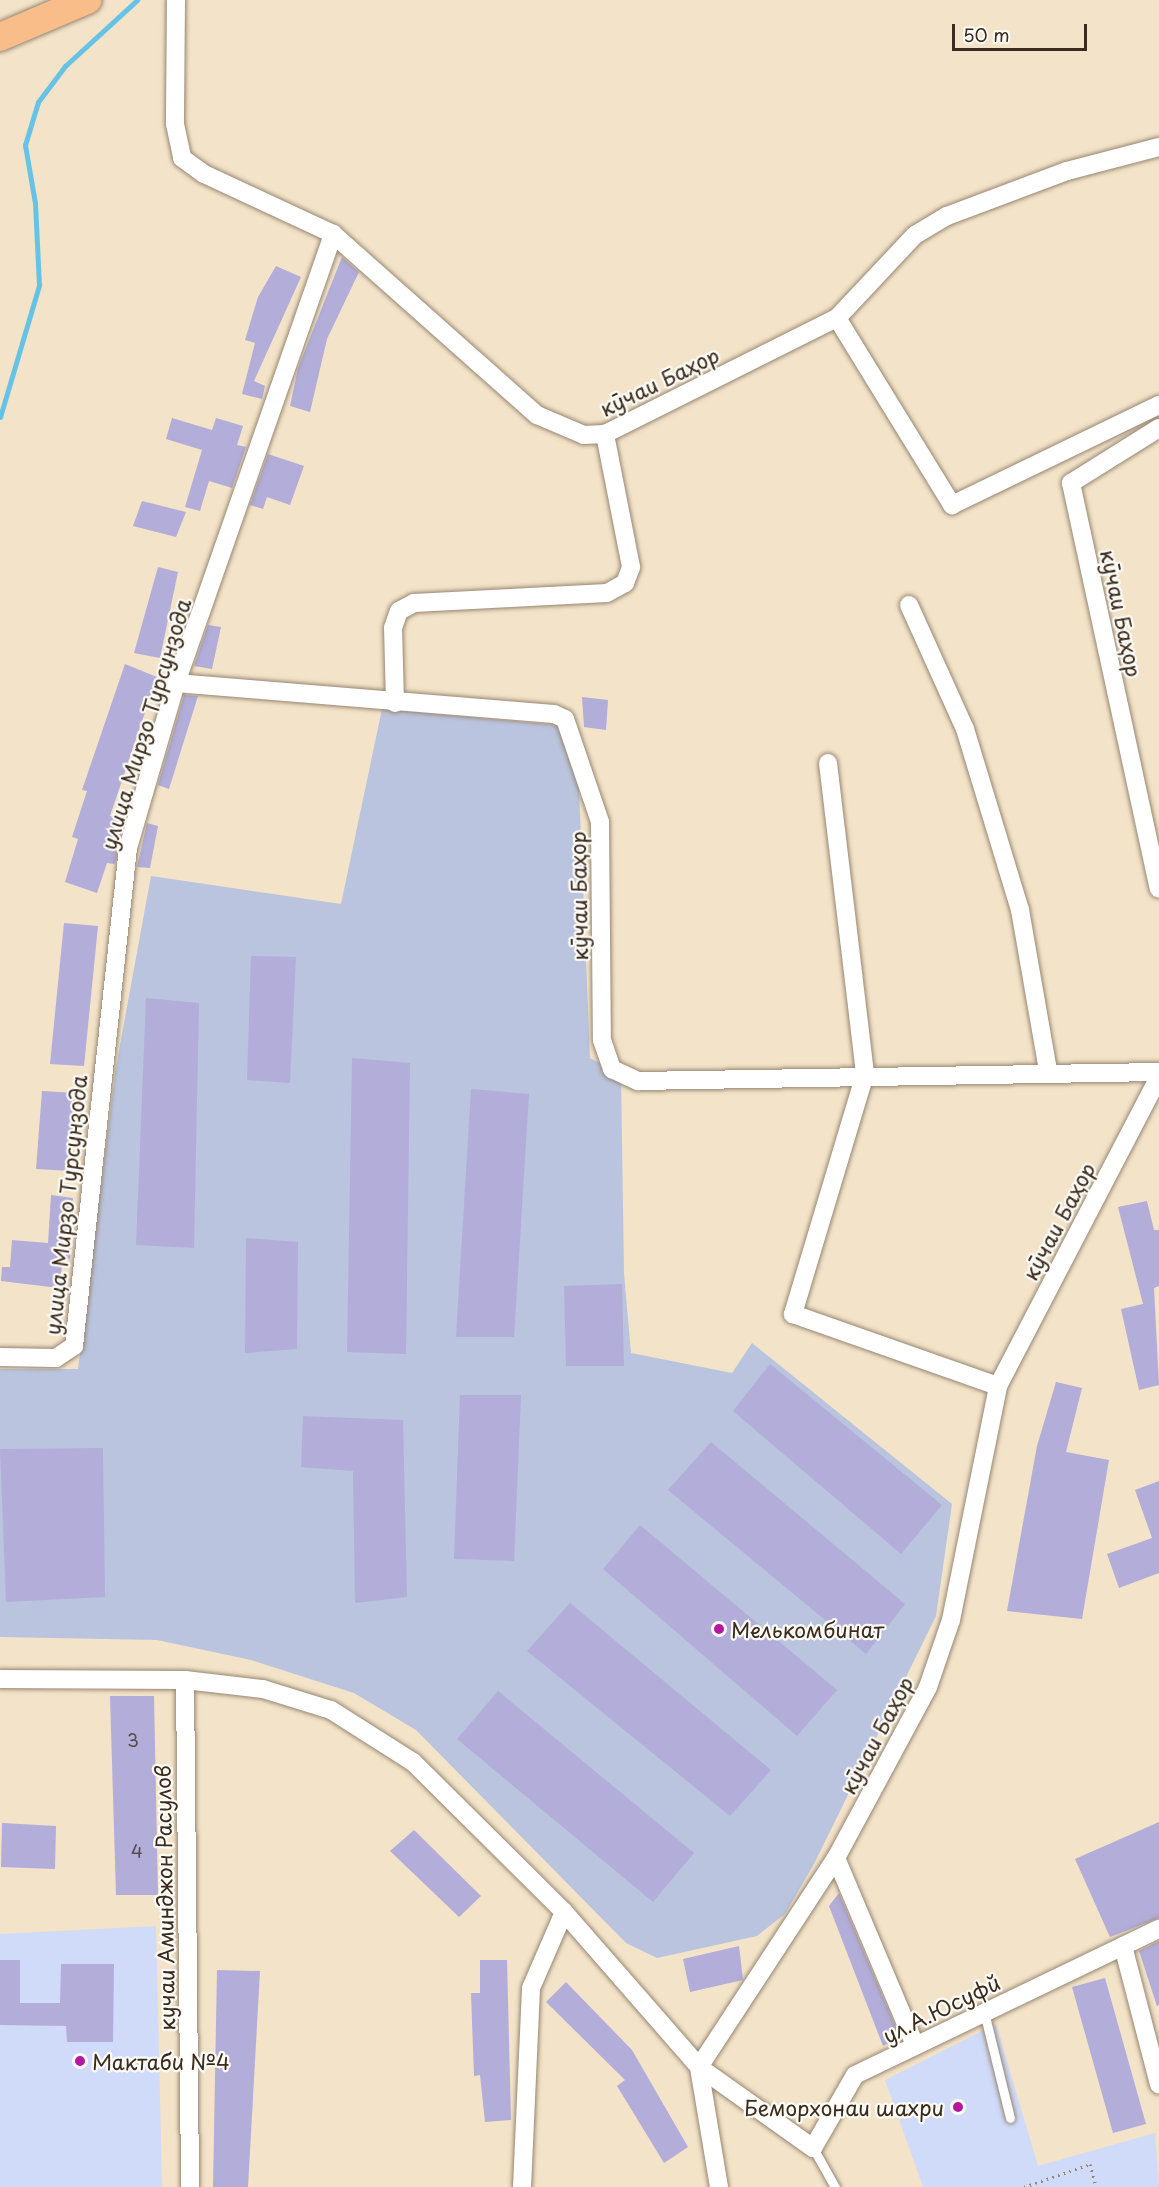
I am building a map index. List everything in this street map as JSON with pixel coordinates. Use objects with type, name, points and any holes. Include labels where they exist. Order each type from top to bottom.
[{"type":"main road","points":[[0,37],[87,0]]},
{"type":"street","name":"кӯчаи Баҳор","points":[[176,0],[175,124],[182,158],[204,174],[333,234],[537,414],[584,435],[605,434],[837,318]]},
{"type":"street","points":[[1159,147],[1067,171],[948,216],[915,235],[837,318],[952,505],[1159,405]]},
{"type":"street","name":"улица Мирзо Турсунзода","points":[[0,1357],[56,1358],[74,1346],[128,848],[176,683],[333,234]]},
{"type":"street","name":"кӯчаи Баҳор","points":[[1159,428],[1071,483],[1159,889]]},
{"type":"street","points":[[395,704],[393,628],[399,611],[414,603],[607,593],[625,583],[631,567],[605,434]]},
{"type":"street","points":[[909,605],[965,729],[1009,876],[1048,1071]]},
{"type":"street","name":"кӯчаи Баҳор","points":[[176,683],[395,704],[554,714],[571,728],[600,822],[602,1040],[612,1069],[638,1081],[865,1074],[1159,1072]]},
{"type":"street","points":[[828,763],[865,1074],[793,1314],[998,1386]]},
{"type":"street","name":"кӯчаи Баҳор","points":[[699,2067],[836,1858],[928,1687],[951,1620],[998,1386],[1159,1077]]},
{"type":"street","points":[[0,1678],[185,1680],[263,1689],[332,1710],[413,1762],[564,1912],[699,2067],[813,2148]]},
{"type":"street","name":"кучаи Аминджон Расулов","points":[[185,1680],[190,2187]]},
{"type":"street","points":[[836,1858],[915,2045]]},
{"type":"street","points":[[522,2187],[531,1988],[564,1912]]},
{"type":"street","name":"ул.А.Юсуфй","points":[[813,2148],[855,2075],[1159,1929]]},
{"type":"street","points":[[1123,1946],[1159,2084]]},
{"type":"street","points":[[699,2067],[719,2187]]},
{"type":"lane","points":[[984,2012],[1010,2118]]},
{"type":"lane","points":[[813,2148],[835,2187]]},
{"type":"path","points":[[1024,2187],[1090,2164],[1096,2187]]},
{"type":"shaded area","points":[[382,709],[558,725],[579,789],[590,1058],[621,1074],[624,1273],[631,1353],[732,1373],[752,1343],[952,1504],[936,1616],[815,1862],[785,1914],[757,1936],[657,1958],[626,1943],[416,1730],[354,1693],[251,1660],[157,1640],[0,1637],[0,1369],[78,1369],[116,1067],[151,876],[341,904]]},
{"type":"shaded area","name":"Мактаби №4","points":[[156,1926],[162,2187],[0,2187],[0,1934]]},
{"type":"shaded area","name":"Беморхонаи шахри","points":[[996,2024],[1038,2166],[1155,2133],[1159,2187],[923,2187],[885,2080]]},
{"type":"building","points":[[342,257],[359,272],[327,339],[310,412],[290,406],[298,368]]},
{"type":"building","points":[[276,266],[301,277],[254,381],[265,386],[262,399],[242,394],[255,343],[245,340],[258,297]]},
{"type":"building","points":[[172,418],[212,430],[216,418],[243,426],[237,445],[246,447],[232,488],[209,481],[200,511],[185,507],[202,450],[166,439]]},
{"type":"building","points":[[268,454],[304,466],[290,505],[267,497],[263,509],[250,505]]},
{"type":"building","points":[[142,501],[186,512],[176,537],[133,526]]},
{"type":"building","points":[[158,567],[178,572],[160,658],[134,653]]},
{"type":"building","points":[[208,625],[221,627],[212,669],[194,666]]},
{"type":"building","points":[[125,664],[157,677],[110,816],[124,820],[115,864],[107,863],[97,893],[65,882],[78,839],[72,837],[87,791],[82,790]]},
{"type":"building","points":[[184,695],[198,696],[169,789],[158,785]]},
{"type":"building","points":[[582,697],[608,700],[606,730],[584,727]]},
{"type":"building","points":[[147,823],[158,826],[150,868],[137,867]]},
{"type":"building","points":[[64,923],[98,926],[84,1066],[50,1064]]},
{"type":"building","points":[[251,956],[296,957],[290,1083],[247,1080]]},
{"type":"building","points":[[146,998],[199,1003],[194,1248],[136,1245]]},
{"type":"building","points":[[352,1058],[410,1063],[406,1354],[347,1352]]},
{"type":"building","points":[[471,1089],[529,1094],[514,1337],[456,1337]]},
{"type":"building","points":[[42,1091],[76,1093],[71,1171],[36,1169]]},
{"type":"building","points":[[51,1195],[73,1198],[70,1259],[63,1258],[59,1288],[1,1281],[2,1267],[10,1267],[12,1240],[48,1243]]},
{"type":"building","points":[[1147,1201],[1154,1230],[1159,1230],[1159,1286],[1154,1288],[1159,1385],[1139,1390],[1121,1309],[1143,1304],[1118,1207]]},
{"type":"building","points":[[246,1238],[298,1242],[297,1349],[245,1353]]},
{"type":"building","points":[[622,1284],[624,1366],[566,1366],[564,1286]]},
{"type":"building","points":[[770,1364],[942,1505],[901,1554],[733,1411]]},
{"type":"building","points":[[1056,1382],[1082,1388],[1066,1452],[1109,1460],[1082,1619],[1007,1611],[1037,1446]]},
{"type":"building","points":[[460,1395],[521,1395],[514,1561],[454,1559]]},
{"type":"building","points":[[303,1416],[403,1420],[407,1597],[355,1603],[353,1471],[301,1467]]},
{"type":"building","points":[[711,1442],[905,1604],[866,1654],[668,1490]]},
{"type":"building","points":[[103,1448],[105,1597],[6,1602],[0,1449]]},
{"type":"building","points":[[1159,1481],[1159,1573],[1119,1588],[1107,1554],[1152,1538],[1135,1490]]},
{"type":"building","name":"Мелькомбинат","points":[[640,1525],[837,1690],[797,1736],[603,1569]]},
{"type":"building","points":[[570,1603],[771,1770],[730,1816],[527,1651]]},
{"type":"building","points":[[498,1691],[694,1853],[653,1902],[457,1739]]},
{"type":"building","points":[[110,1696],[154,1696],[158,1895],[116,1895]]},
{"type":"building","points":[[1159,1822],[1159,1918],[1110,1937],[1075,1859]]},
{"type":"building","points":[[2,1823],[56,1826],[55,1869],[1,1867]]},
{"type":"building","points":[[414,1830],[481,1896],[459,1917],[390,1851]]},
{"type":"building","points":[[839,1893],[900,2037],[883,2046],[829,1906]]},
{"type":"building","points":[[1159,1941],[1159,2005],[1157,2006],[1139,1951]]},
{"type":"building","points":[[739,1946],[743,1980],[690,1992],[683,1959]]},
{"type":"building","points":[[0,1960],[20,1960],[20,2003],[60,2003],[61,1964],[114,1964],[113,2042],[67,2042],[66,2026],[0,2025]]},
{"type":"building","points":[[480,1960],[507,1960],[511,2120],[485,2122],[480,2075],[474,2076],[471,1993],[480,1993]]},
{"type":"building","points":[[217,1970],[260,1971],[248,2187],[213,2187]]},
{"type":"building","points":[[1105,1978],[1146,2124],[1113,2133],[1072,1987]]},
{"type":"building","points":[[566,1982],[632,2050],[688,2147],[664,2163],[617,2086],[625,2080],[546,2002]]},
{"type":"waterway","points":[[0,417],[39,285],[35,203],[25,145],[38,102],[65,66],[137,0]]},
{"type":"place","name":"Мелькомбинат","points":[[719,1629]]},
{"type":"place","name":"Мактаби №4","points":[[80,2061]]},
{"type":"place","name":"Беморхонаи шахри","points":[[958,2107]]}]
